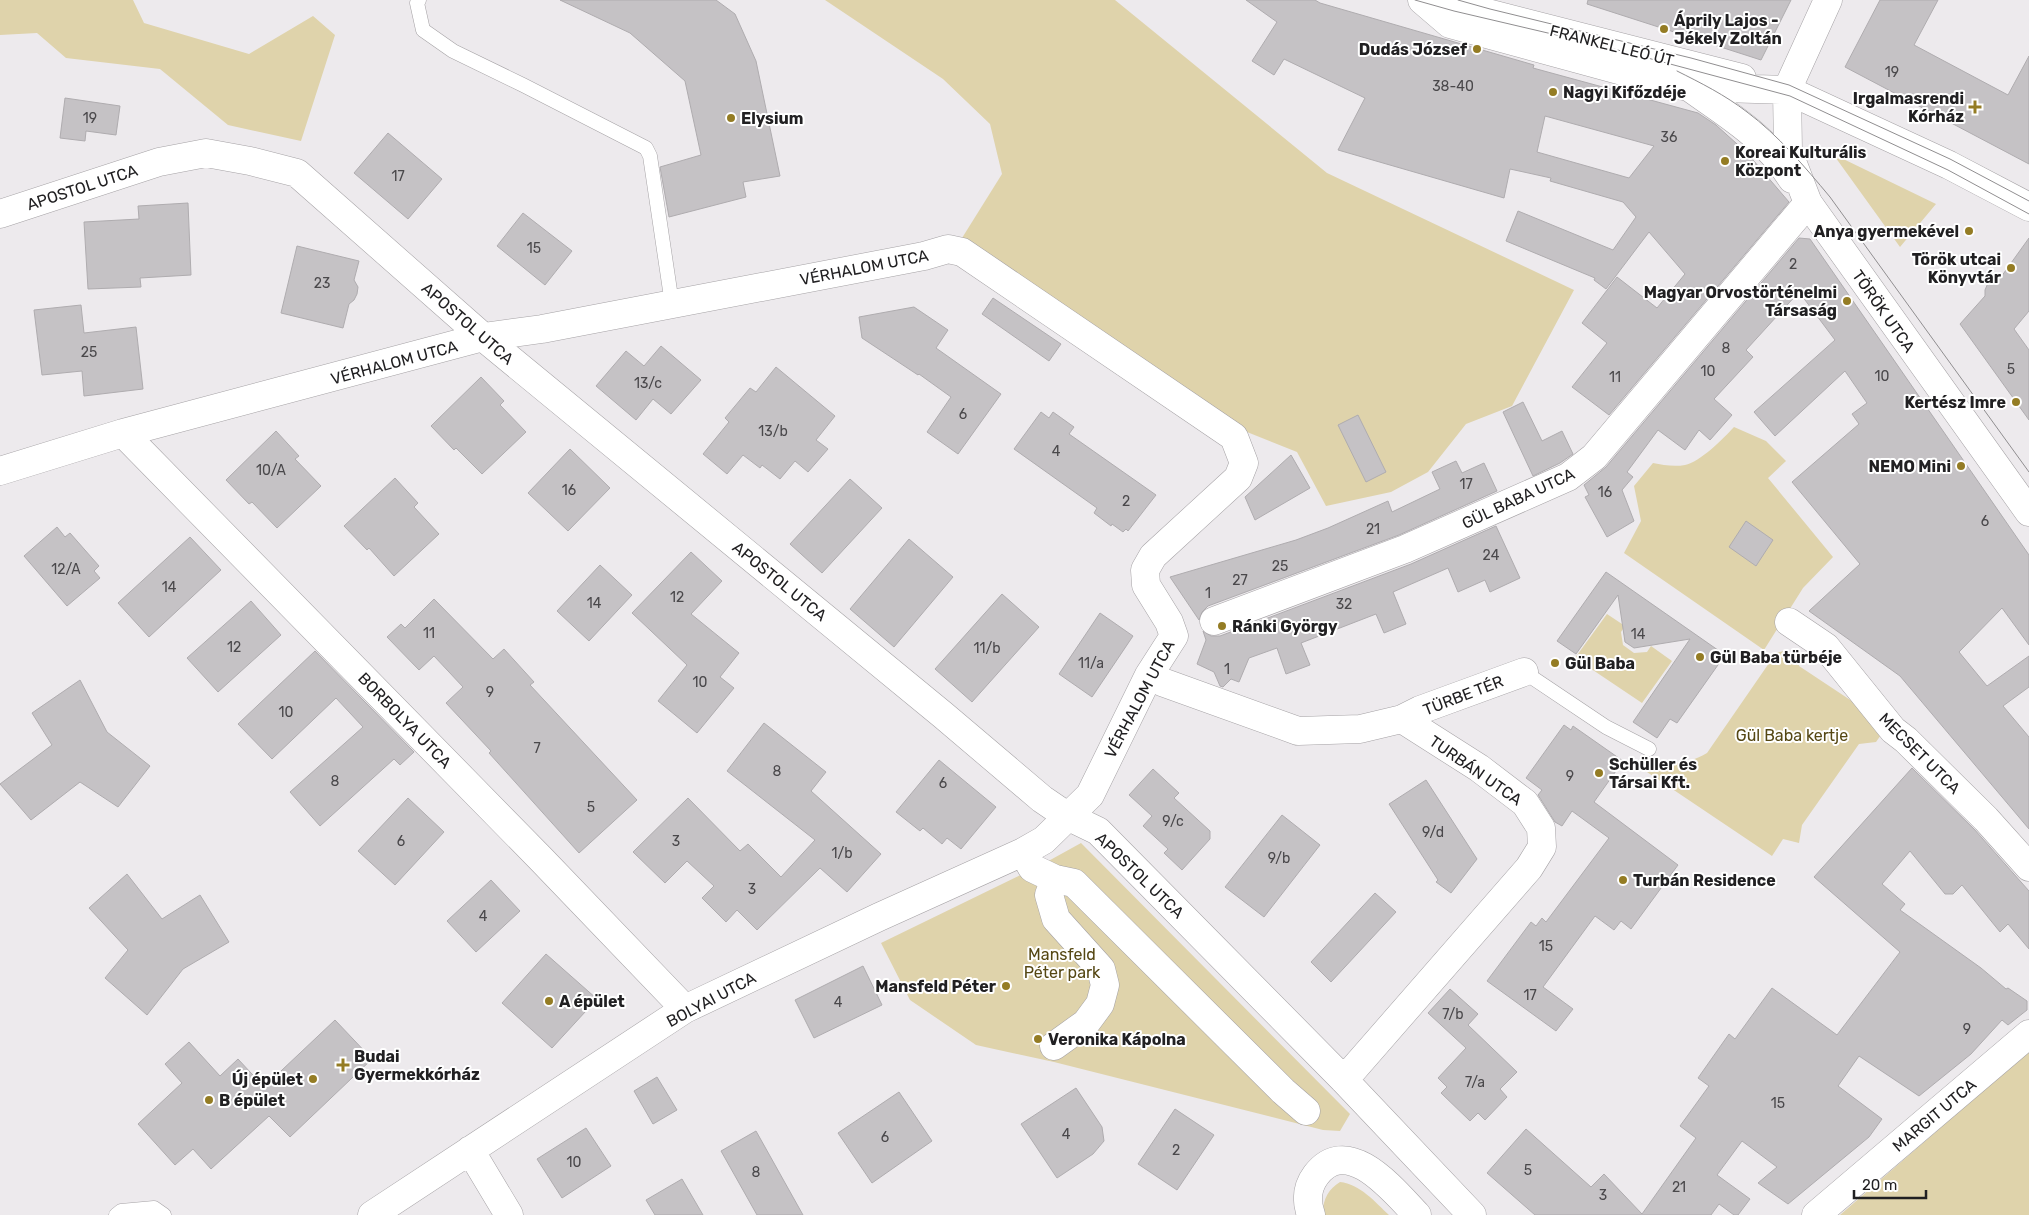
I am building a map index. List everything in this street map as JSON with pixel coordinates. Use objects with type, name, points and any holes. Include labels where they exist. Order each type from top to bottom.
[{"type":"street","name":"FRANKEL LEÓ ÚT","points":[[1422,0],[1450,24],[1650,79],[1689,87],[1787,90]]},
{"type":"street","name":"FRANKEL LEÓ ÚT","points":[[1437,0],[1669,58],[1787,90],[1949,165],[2029,207]]},
{"type":"street","points":[[1787,90],[1828,0]]},
{"type":"street","name":"FRANKEL LEÓ ÚT","points":[[1689,87],[1757,135],[1781,162],[1808,203]]},
{"type":"street","name":"TÖRÖK UTCA","points":[[1787,90],[1788,151],[1808,203],[2029,512]]},
{"type":"street","name":"APOSTOL UTCA","points":[[0,214],[159,162],[206,153],[250,161],[297,174],[483,337],[928,702],[1042,799],[1067,816],[1098,831],[1344,1080],[1472,1215]]},
{"type":"street","name":"GÜL BABA UTCA","points":[[1214,621],[1405,549],[1573,474],[1594,457],[1808,203]]},
{"type":"street","name":"VÉRHALOM UTCA","points":[[0,471],[123,433],[483,337],[542,329],[924,256],[948,249],[962,252],[1234,437],[1244,463],[1238,478],[1153,556],[1145,570],[1146,585],[1169,622],[1174,636],[1150,675],[1090,795],[1067,816]]},
{"type":"street","name":"BORBOLYA UTCA","points":[[123,433],[686,1009]]},
{"type":"street","name":"MECSET UTCA","points":[[1789,622],[1826,647],[1893,730],[1906,740],[1986,819],[2029,867]]},
{"type":"street","name":"TÜRBE TÉR","points":[[1402,719],[1420,710],[1524,672]]},
{"type":"street","points":[[1150,675],[1162,682],[1298,730],[1360,729],[1402,719]]},
{"type":"street","name":"TURBÁN UTCA","points":[[1344,1080],[1529,868],[1542,847],[1541,828],[1525,803],[1480,768],[1402,719]]},
{"type":"street","name":"BOLYAI UTCA","points":[[372,1215],[686,1009],[870,921],[1023,852],[1044,840],[1067,816]]},
{"type":"street","points":[[1023,852],[1032,868],[1055,879],[1074,882],[1283,1091],[1306,1110]]},
{"type":"street","points":[[1054,1046],[1086,1023],[1100,1004],[1105,986],[1101,969],[1056,919],[1049,895],[1055,879]]},
{"type":"street","name":"MARGIT UTCA","points":[[1816,1215],[2029,1034]]},
{"type":"street","points":[[470,1150],[509,1215]]},
{"type":"street","points":[[1311,1215],[1308,1193],[1312,1181],[1326,1165],[1335,1160],[1354,1162],[1380,1178],[1417,1215]]},
{"type":"lane","points":[[419,0],[417,3],[424,30],[453,51],[646,148],[650,156],[672,304]]},
{"type":"lane","points":[[1669,58],[1689,87]]},
{"type":"lane","points":[[1524,672],[1606,727],[1648,749]]},
{"type":"lane","points":[[116,1215],[121,1211],[154,1208],[164,1215]]},
{"type":"green space","points":[[0,0],[133,0],[144,23],[249,54],[313,16],[335,35],[301,141],[228,125],[160,69],[66,58],[37,33],[0,35]]},
{"type":"green space","points":[[825,0],[1115,0],[1327,173],[1574,290],[1512,406],[1466,424],[1428,472],[1391,492],[1326,506],[1297,452],[1242,430],[962,238],[1002,174],[990,124],[943,79]]},
{"type":"green space","points":[[1833,154],[1936,204],[1900,247]]},
{"type":"green space","points":[[1734,427],[1766,441],[1786,461],[1768,478],[1833,557],[1803,588],[1764,650],[1624,553],[1641,521],[1634,486],[1653,463],[1677,466],[1691,463],[1711,449]]},
{"type":"green space","points":[[1607,614],[1625,626],[1621,632],[1623,645],[1634,653],[1647,652],[1651,646],[1672,661],[1642,703],[1575,658]]},
{"type":"green space","name":"Gül Baba kertje","points":[[1787,650],[1798,658],[1799,666],[1888,725],[1876,742],[1859,744],[1802,825],[1799,843],[1783,839],[1772,856],[1644,770],[1651,760],[1680,763],[1693,760],[1707,753],[1776,653]]},
{"type":"green space","name":"Mansfeld Péter park","points":[[1081,843],[1350,1114],[1340,1131],[1323,1130],[1054,1062],[976,1045],[910,1000],[881,943],[1043,864]]},
{"type":"green space","points":[[2029,1051],[2029,1215],[1840,1215]]},
{"type":"green space","points":[[1340,1182],[1347,1183],[1361,1190],[1389,1215],[1323,1215],[1327,1196],[1332,1188]]},
{"type":"building","name":"Elysium","points":[[560,0],[716,0],[735,14],[756,61],[780,176],[743,182],[746,197],[669,217],[660,167],[701,155],[685,81],[630,33]]},
{"type":"building","points":[[1246,0],[1315,0],[1534,65],[1533,68],[1698,113],[1716,125],[1747,153],[1789,202],[1609,415],[1572,387],[1607,343],[1582,323],[1617,277],[1657,308],[1685,274],[1649,232],[1606,289],[1594,280],[1595,278],[1506,241],[1518,211],[1613,250],[1636,217],[1623,202],[1550,181],[1551,178],[1510,169],[1504,198],[1338,150],[1365,98],[1284,59],[1274,75],[1252,61],[1277,22]],"holes":[[[1545,116],[1654,146],[1629,178],[1537,152]]]},
{"type":"building","points":[[1588,0],[1791,0],[1761,60],[1587,4]]},
{"type":"building","name":"Irgalmasrendi Kórház","points":[[1880,0],[1938,0],[1914,45],[2008,95],[2029,56],[2029,164],[1845,67]]},
{"type":"building","points":[[65,98],[120,106],[116,135],[86,131],[85,141],[60,138]]},
{"type":"building","points":[[388,133],[442,179],[408,219],[354,173]]},
{"type":"building","points":[[188,203],[191,275],[140,278],[141,287],[88,289],[84,222],[139,219],[138,206]]},
{"type":"building","points":[[523,213],[572,251],[545,285],[497,246]]},
{"type":"building","points":[[1799,238],[1810,239],[2029,555],[2029,645],[2002,608],[1959,652],[1987,686],[2029,656],[2029,687],[2003,706],[2029,737],[2029,829],[1900,676],[1809,611],[1860,564],[1792,482],[1859,424],[1852,414],[1867,403],[1845,371],[1775,436],[1754,412],[1835,340],[1799,292],[1746,350],[1753,357],[1714,399],[1732,415],[1710,440],[1699,430],[1685,450],[1658,430],[1627,472],[1633,477],[1622,490],[1634,521],[1607,537],[1585,497],[1589,495],[1584,485],[1606,467]]},
{"type":"building","points":[[2029,238],[2029,311],[2014,329],[2029,350],[2029,420],[1960,324],[1985,296],[1988,283],[1994,278],[2001,277]]},
{"type":"building","points":[[297,246],[359,261],[354,280],[358,287],[357,294],[349,304],[343,328],[281,313]]},
{"type":"building","points":[[993,298],[1061,344],[1049,361],[982,314]]},
{"type":"building","points":[[81,305],[84,333],[136,327],[143,389],[84,396],[82,371],[42,375],[34,310]]},
{"type":"building","points":[[914,307],[948,330],[936,348],[1001,394],[958,454],[927,432],[951,397],[862,338],[859,317]]},
{"type":"building","points":[[661,346],[701,380],[671,414],[653,399],[636,420],[596,386],[626,351],[644,366]]},
{"type":"building","points":[[776,367],[835,416],[816,440],[828,449],[808,472],[795,461],[780,479],[762,465],[760,468],[743,455],[727,474],[703,454],[729,422],[725,418],[750,388],[756,392]]},
{"type":"building","points":[[481,377],[504,401],[500,405],[526,432],[482,474],[456,448],[454,450],[431,426]]},
{"type":"building","points":[[1523,402],[1542,441],[1562,431],[1573,454],[1560,463],[1533,476],[1503,412]]},
{"type":"building","points":[[1041,412],[1049,418],[1053,412],[1074,427],[1069,434],[1156,495],[1128,531],[1126,529],[1123,532],[1112,524],[1111,526],[1094,513],[1097,508],[1014,449]]},
{"type":"building","points":[[1358,415],[1386,472],[1366,482],[1338,425]]},
{"type":"building","points":[[276,431],[299,456],[295,459],[321,486],[277,528],[252,502],[249,504],[226,480]]},
{"type":"building","points":[[570,449],[610,488],[568,531],[528,493]]},
{"type":"building","points":[[1291,455],[1310,488],[1255,520],[1245,497]]},
{"type":"building","points":[[1456,461],[1462,473],[1484,463],[1497,491],[1399,535],[1208,606],[1202,612],[1199,620],[1170,577],[1296,540],[1388,501],[1392,512],[1440,489],[1432,472]]},
{"type":"building","points":[[395,478],[418,503],[414,507],[439,534],[394,576],[369,548],[367,550],[344,526]]},
{"type":"building","points":[[850,479],[882,508],[822,573],[790,544]]},
{"type":"building","points":[[1746,521],[1773,540],[1756,566],[1729,547]]},
{"type":"building","points":[[1496,526],[1520,578],[1490,592],[1485,580],[1458,592],[1448,568],[1393,592],[1406,624],[1384,633],[1376,614],[1301,643],[1310,665],[1286,674],[1277,648],[1249,658],[1239,682],[1231,679],[1223,687],[1220,686],[1214,672],[1197,664],[1206,640],[1203,631],[1211,636],[1220,636],[1411,564]]},
{"type":"building","points":[[57,527],[65,537],[70,533],[99,566],[94,571],[100,578],[67,606],[24,556]]},
{"type":"building","points":[[190,537],[221,570],[149,637],[118,603]]},
{"type":"building","points":[[909,539],[953,577],[894,647],[850,609]]},
{"type":"building","points":[[691,552],[722,581],[691,614],[739,653],[720,677],[734,688],[697,733],[658,701],[687,665],[632,613]]},
{"type":"building","points":[[600,565],[632,595],[589,641],[557,611]]},
{"type":"building","name":"Gül Baba türbéje","points":[[1606,572],[1725,655],[1677,723],[1670,719],[1657,738],[1633,722],[1690,639],[1634,648],[1625,642],[1618,595],[1576,654],[1557,641]]},
{"type":"building","points":[[1002,594],[1039,627],[972,702],[935,669]]},
{"type":"building","points":[[434,599],[493,659],[504,649],[534,682],[530,685],[637,800],[579,853],[489,753],[491,751],[446,703],[463,687],[434,656],[419,670],[387,637],[401,624],[405,628]]},
{"type":"building","points":[[251,601],[281,635],[218,692],[187,658]]},
{"type":"building","points":[[1100,613],[1133,636],[1092,697],[1059,674]]},
{"type":"building","points":[[315,651],[414,752],[400,765],[394,759],[320,826],[290,792],[363,727],[336,698],[272,759],[238,724]]},
{"type":"building","points":[[80,680],[107,732],[150,766],[118,807],[80,782],[31,820],[0,784],[52,745],[32,713]]},
{"type":"building","points":[[764,723],[826,772],[811,791],[881,854],[847,892],[820,868],[757,930],[737,910],[726,922],[702,898],[714,886],[687,861],[665,883],[633,852],[688,798],[740,851],[748,844],[781,877],[815,840],[727,771]]},
{"type":"building","points":[[1564,725],[1571,730],[1573,726],[1623,761],[1594,802],[1678,865],[1631,929],[1621,921],[1614,930],[1595,916],[1543,987],[1573,1009],[1556,1031],[1487,981],[1531,922],[1536,926],[1542,918],[1546,922],[1609,838],[1572,811],[1562,826],[1555,822],[1538,795],[1542,790],[1526,778]]},
{"type":"building","points":[[939,760],[996,807],[961,849],[947,838],[942,844],[923,828],[920,831],[896,812]]},
{"type":"building","points":[[1912,768],[1974,829],[2029,891],[2029,949],[2008,924],[2000,932],[1962,885],[1953,894],[1945,894],[1910,851],[1882,884],[1905,904],[1900,910],[1981,968],[2006,989],[2008,988],[2027,1001],[2027,1010],[2008,1025],[2002,1020],[1971,1054],[1919,1096],[1859,1056],[1838,1086],[1882,1119],[1869,1137],[1788,1204],[1758,1183],[1777,1167],[1742,1141],[1717,1175],[1750,1199],[1738,1215],[1734,1215],[1719,1204],[1711,1215],[1535,1215],[1487,1173],[1526,1129],[1591,1187],[1604,1174],[1642,1214],[1696,1138],[1680,1126],[1709,1086],[1698,1078],[1729,1034],[1735,1039],[1772,988],[1837,1035],[1900,952],[1814,877]]},
{"type":"building","points":[[1153,769],[1179,793],[1174,798],[1210,831],[1210,839],[1182,870],[1164,853],[1168,849],[1143,826],[1152,816],[1129,795]]},
{"type":"building","points":[[1426,780],[1477,859],[1451,893],[1436,882],[1438,880],[1389,804]]},
{"type":"building","points":[[408,798],[444,832],[395,885],[358,851]]},
{"type":"building","points":[[1282,815],[1320,845],[1264,917],[1225,887]]},
{"type":"building","points":[[127,874],[162,919],[200,895],[229,942],[183,969],[147,1015],[105,978],[128,950],[89,908]]},
{"type":"building","points":[[491,880],[520,911],[476,952],[447,921]]},
{"type":"building","points":[[1375,893],[1396,912],[1331,982],[1311,962]]},
{"type":"building","name":"A épület","points":[[546,954],[597,999],[552,1048],[502,1003]]},
{"type":"building","points":[[863,966],[882,1005],[814,1038],[795,1000]]},
{"type":"building","points":[[1450,989],[1478,1014],[1468,1025],[1517,1072],[1500,1089],[1507,1097],[1485,1120],[1478,1113],[1470,1121],[1441,1093],[1447,1087],[1438,1078],[1466,1048],[1428,1013]]},
{"type":"building","points":[[335,1020],[372,1059],[290,1137],[269,1116],[211,1169],[193,1149],[175,1165],[138,1124],[182,1083],[165,1064],[189,1042],[220,1076],[238,1059],[264,1087]]},
{"type":"building","points":[[657,1077],[677,1110],[653,1124],[634,1091]]},
{"type":"building","points":[[1076,1088],[1102,1127],[1104,1141],[1093,1154],[1057,1178],[1021,1124]]},
{"type":"building","points":[[899,1092],[932,1141],[872,1183],[838,1133]]},
{"type":"building","points":[[1175,1109],[1214,1135],[1177,1190],[1138,1164]]},
{"type":"building","points":[[586,1128],[611,1166],[562,1198],[537,1159]]},
{"type":"building","points":[[756,1131],[803,1215],[757,1215],[721,1151]]},
{"type":"building","points":[[682,1179],[703,1215],[655,1215],[646,1200]]},
{"type":"tram line","points":[[1415,0],[1599,45],[1790,96],[1948,170],[2029,214]]},
{"type":"tram line","points":[[1458,0],[1691,58],[1789,85],[1950,159],[2029,201]]},
{"type":"tram line","points":[[1677,71],[1739,106],[1770,131],[1801,163],[1830,197],[2029,472]]},
{"type":"place","name":"Áprily Lajos - Jékely Zoltán","points":[[1664,29]]},
{"type":"place","name":"Dudás József","points":[[1477,49]]},
{"type":"place","name":"Nagyi Kifőzdéje","points":[[1553,92]]},
{"type":"place","name":"Irgalmasrendi Kórház","points":[[1975,107]]},
{"type":"place","name":"Elysium","points":[[731,118]]},
{"type":"place","name":"Koreai Kulturális Központ","points":[[1725,161]]},
{"type":"place","name":"Anya gyermekével","points":[[1969,231]]},
{"type":"place","name":"Török utcai Könyvtár","points":[[2011,268]]},
{"type":"place","name":"Magyar Orvostörténelmi Társaság","points":[[1847,301]]},
{"type":"place","name":"Kertész Imre","points":[[2016,402]]},
{"type":"place","name":"NEMO Mini","points":[[1961,466]]},
{"type":"place","name":"Ránki György","points":[[1222,626]]},
{"type":"place","name":"Gül Baba türbéje","points":[[1700,657]]},
{"type":"place","name":"Gül Baba","points":[[1555,663]]},
{"type":"place","name":"Schüller és Társai Kft.","points":[[1599,773]]},
{"type":"place","name":"Turbán Residence","points":[[1623,880]]},
{"type":"place","name":"Mansfeld Péter","points":[[1006,986]]},
{"type":"place","name":"A épület","points":[[549,1001]]},
{"type":"place","name":"Veronika Kápolna","points":[[1038,1039]]},
{"type":"place","name":"Budai Gyermekkórház","points":[[343,1065]]},
{"type":"place","name":"Új épület","points":[[313,1079]]},
{"type":"place","name":"B épület","points":[[209,1100]]}]
